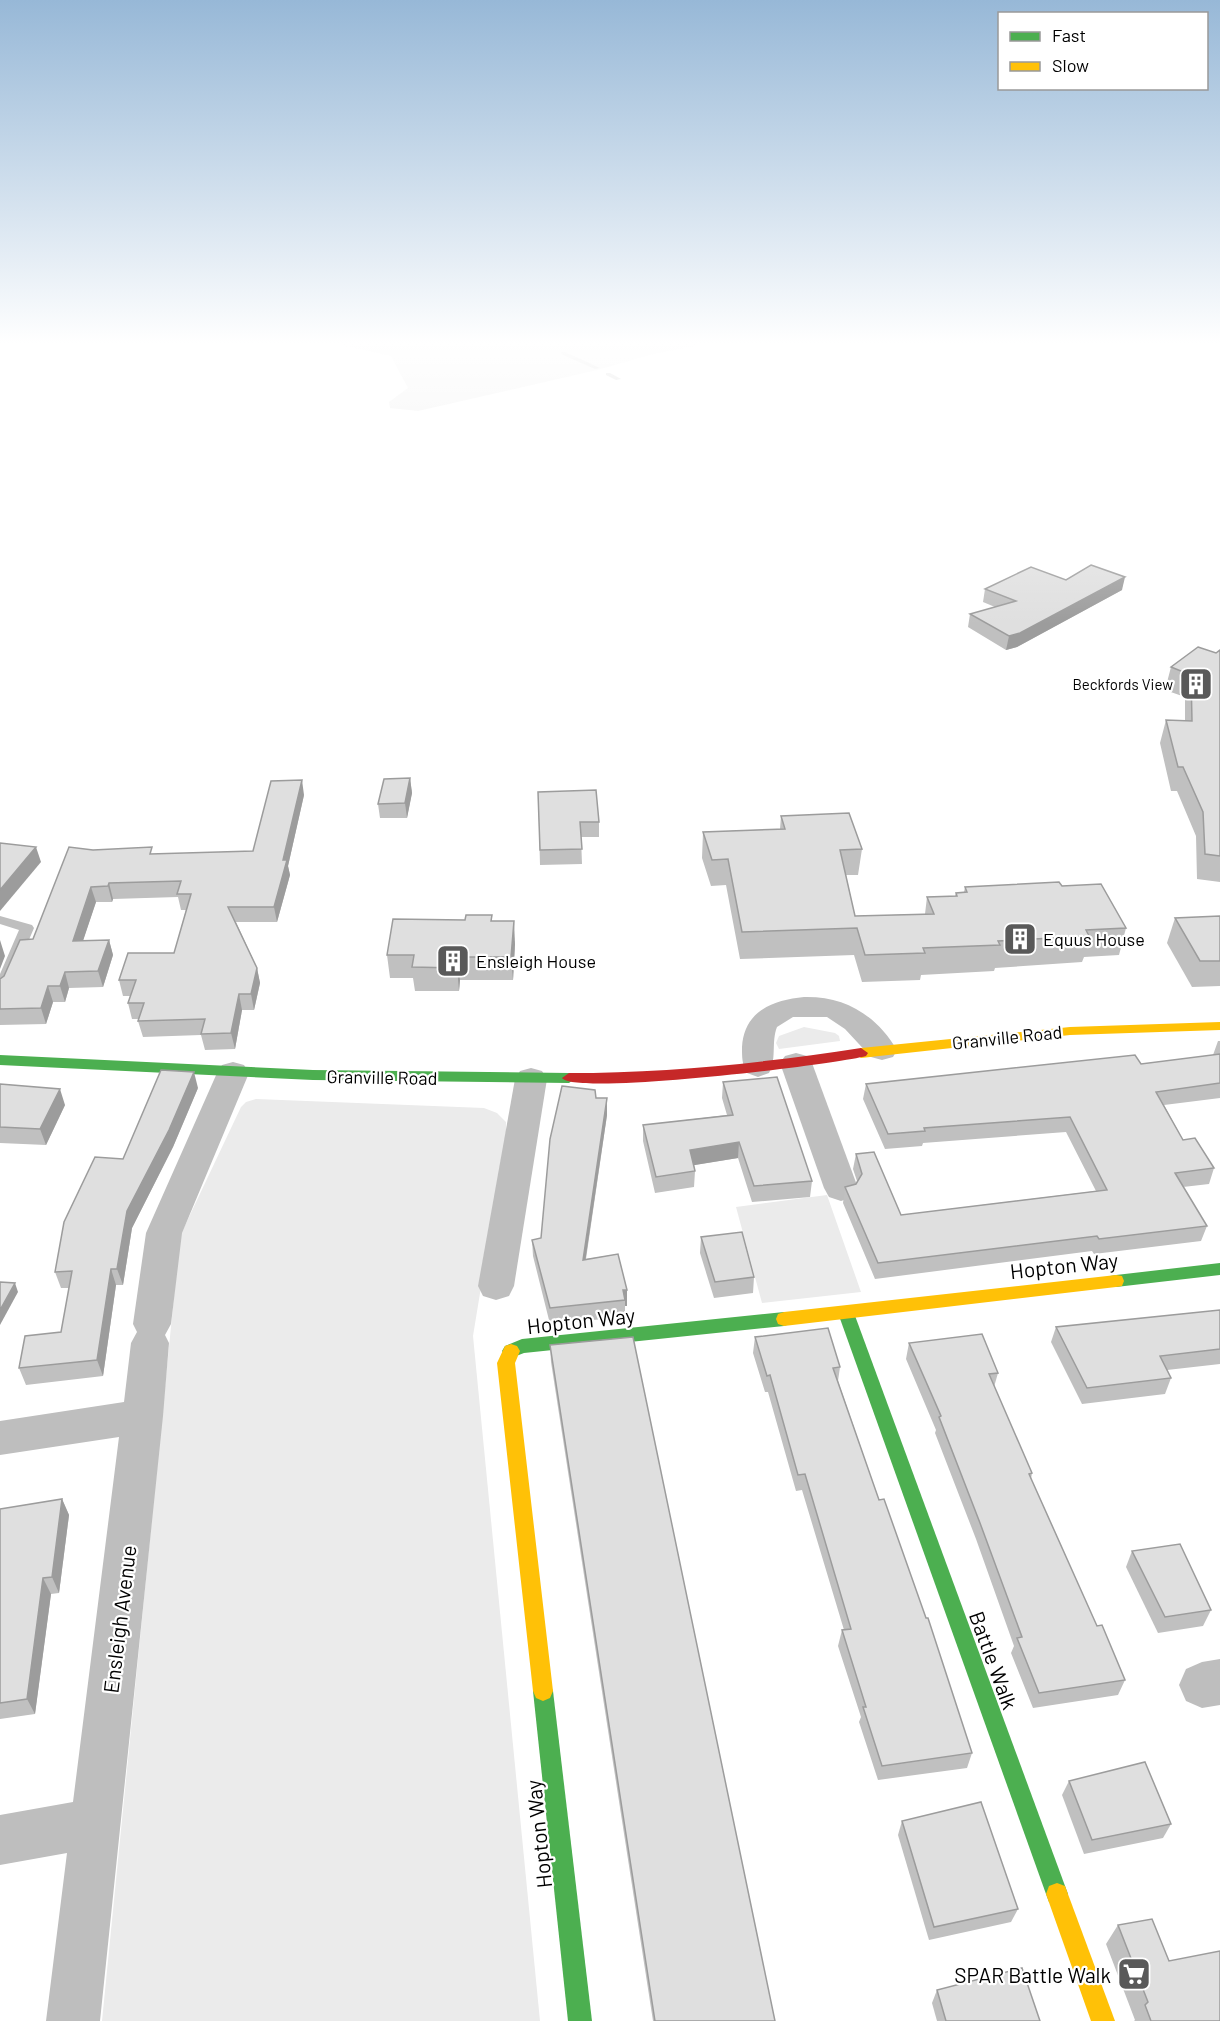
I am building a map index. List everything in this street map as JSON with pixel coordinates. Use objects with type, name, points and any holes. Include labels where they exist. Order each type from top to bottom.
[{"type":"street","points":[[758,1066],[758,1038],[765,1020],[780,1012],[798,1007],[819,1005],[843,1012],[863,1028],[882,1050]]},
{"type":"street","name":"Granville Road","points":[[0,1060],[233,1073],[531,1079],[615,1078],[796,1063],[882,1050],[1071,1031],[1220,1026]]},
{"type":"street","points":[[796,1063],[840,1188]]},
{"type":"street","name":"Ensleigh Avenue","points":[[73,2021],[164,1233],[233,1073]]},
{"type":"street","points":[[496,1286],[531,1079]]},
{"type":"street","name":"Hopton Way","points":[[580,2021],[506,1363],[511,1351],[522,1346],[846,1313],[1220,1269]]},
{"type":"street","name":"Battle Walk","points":[[846,1313],[1103,2021]]},
{"type":"street","points":[[0,1438],[143,1416]]},
{"type":"street","points":[[0,1840],[95,1823]]},
{"type":"lane","points":[[0,920],[27,928],[0,991]]},
{"type":"shaded area","points":[[804,1027],[835,1033],[839,1036],[840,1041],[779,1049],[776,1043],[779,1036]]},
{"type":"shaded area","points":[[256,1099],[484,1108],[497,1113],[506,1122],[506,1135],[473,1336],[540,2021],[102,2021],[180,1236],[241,1107],[246,1102]]},
{"type":"shaded area","points":[[827,1195],[861,1292],[762,1303],[736,1207]]},
{"type":"building","points":[[1091,565],[1125,577],[1020,633],[1009,636],[970,614],[1016,601],[985,589],[1031,567],[1066,580]]},
{"type":"building","points":[[1198,647],[1216,653],[1220,650],[1220,856],[1205,854],[1203,812],[1183,767],[1178,767],[1166,720],[1192,721],[1191,675],[1171,667]]},
{"type":"building","points":[[410,778],[405,803],[378,804],[384,779]]},
{"type":"building","points":[[302,780],[283,860],[287,860],[274,907],[228,907],[257,968],[251,994],[239,994],[231,1033],[201,1034],[205,1019],[138,1021],[144,1003],[128,1003],[136,980],[119,980],[128,953],[174,953],[191,894],[177,894],[181,881],[109,883],[108,886],[91,887],[73,941],[109,940],[98,971],[65,972],[60,986],[48,986],[41,1008],[0,1009],[0,979],[4,976],[20,940],[33,939],[69,847],[93,850],[152,847],[150,854],[253,851],[271,781]]},
{"type":"building","points":[[596,790],[599,822],[580,822],[582,849],[540,850],[538,792]]},
{"type":"building","points":[[849,813],[862,849],[840,850],[855,916],[934,914],[927,897],[957,896],[956,893],[967,892],[965,887],[1059,882],[1062,886],[1101,884],[1126,928],[1086,930],[1089,936],[998,941],[1000,945],[923,948],[925,953],[865,955],[857,928],[742,932],[728,859],[712,860],[703,832],[785,829],[781,816]]},
{"type":"building","points":[[0,843],[36,847],[0,890]]},
{"type":"building","points":[[466,915],[492,915],[491,921],[514,921],[511,957],[458,957],[457,968],[412,967],[414,955],[387,955],[393,919],[465,920]]},
{"type":"building","points":[[1220,916],[1220,961],[1200,961],[1175,918]]},
{"type":"building","points":[[1220,1054],[1220,1083],[1156,1092],[1183,1140],[1195,1138],[1214,1168],[1175,1173],[1207,1226],[1099,1239],[1097,1236],[878,1263],[845,1187],[856,1184],[862,1174],[856,1154],[874,1152],[901,1215],[1107,1190],[1070,1117],[924,1128],[925,1131],[888,1134],[866,1084],[1135,1055],[1141,1064]]},
{"type":"building","points":[[161,1070],[194,1072],[169,1130],[127,1211],[117,1269],[111,1269],[97,1360],[19,1368],[25,1336],[61,1332],[72,1271],[55,1272],[64,1222],[95,1157],[123,1159]]},
{"type":"building","points":[[777,1077],[812,1181],[754,1186],[739,1142],[690,1150],[695,1171],[656,1177],[643,1125],[733,1115],[723,1082]]},
{"type":"building","points":[[0,1084],[60,1089],[40,1129],[0,1127]]},
{"type":"building","points":[[562,1086],[595,1090],[596,1098],[607,1098],[583,1260],[618,1254],[627,1290],[623,1290],[625,1300],[550,1308],[532,1240],[541,1238],[550,1139]]},
{"type":"building","points":[[742,1232],[754,1277],[715,1282],[701,1237]]},
{"type":"building","points":[[0,1282],[15,1283],[0,1310]]},
{"type":"building","points":[[1220,1310],[1220,1349],[1160,1356],[1171,1378],[1087,1388],[1056,1327]]},
{"type":"building","points":[[828,1328],[840,1367],[833,1368],[879,1500],[884,1499],[926,1618],[928,1618],[972,1753],[882,1766],[842,1630],[851,1629],[805,1474],[798,1475],[770,1375],[767,1376],[755,1337]]},
{"type":"building","points":[[982,1334],[998,1373],[989,1374],[1032,1473],[1029,1474],[1097,1626],[1102,1625],[1125,1680],[1039,1693],[1017,1638],[1022,1637],[939,1417],[941,1416],[909,1343]]},
{"type":"building","points":[[633,1337],[775,2021],[655,2021],[550,1345]]},
{"type":"building","points":[[62,1499],[52,1577],[43,1578],[27,1699],[0,1703],[0,1509]]},
{"type":"building","points":[[1180,1544],[1211,1610],[1165,1617],[1132,1551]]},
{"type":"building","points":[[1145,1762],[1171,1824],[1092,1840],[1069,1781]]},
{"type":"building","points":[[981,1802],[1018,1909],[934,1927],[902,1821]]},
{"type":"building","name":"SPAR Battle Walk","points":[[1152,1919],[1169,1961],[1220,1951],[1220,2021],[1151,2021],[1145,2005],[1148,2002],[1118,1925]]},
{"type":"building","points":[[1022,1968],[1040,2021],[946,2021],[937,1990]]},
{"type":"traffic: fast","points":[[0,1060],[313,1075],[569,1078]]},
{"type":"traffic: fast","points":[[1116,1281],[1220,1269]]},
{"type":"traffic: fast","points":[[846,1313],[1057,1894]]},
{"type":"traffic: fast","points":[[511,1351],[522,1346],[784,1319]]},
{"type":"traffic: fast","points":[[543,1691],[580,2021]]},
{"type":"traffic: slow","points":[[861,1053],[1070,1031],[1220,1026]]},
{"type":"traffic: slow","points":[[784,1319],[1116,1281]]},
{"type":"traffic: slow","points":[[511,1351],[506,1363],[543,1691]]},
{"type":"traffic: slow","points":[[1057,1894],[1103,2021]]},
{"type":"traffic: jam","points":[[569,1078],[642,1077],[715,1072],[861,1053]]},
{"type":"place","name":"Beckfords View","points":[[1196,684]]},
{"type":"place","name":"Equus House","points":[[1020,939]]},
{"type":"place","name":"Ensleigh House","points":[[453,961]]},
{"type":"place","name":"SPAR Battle Walk","points":[[1134,1974]]}]
